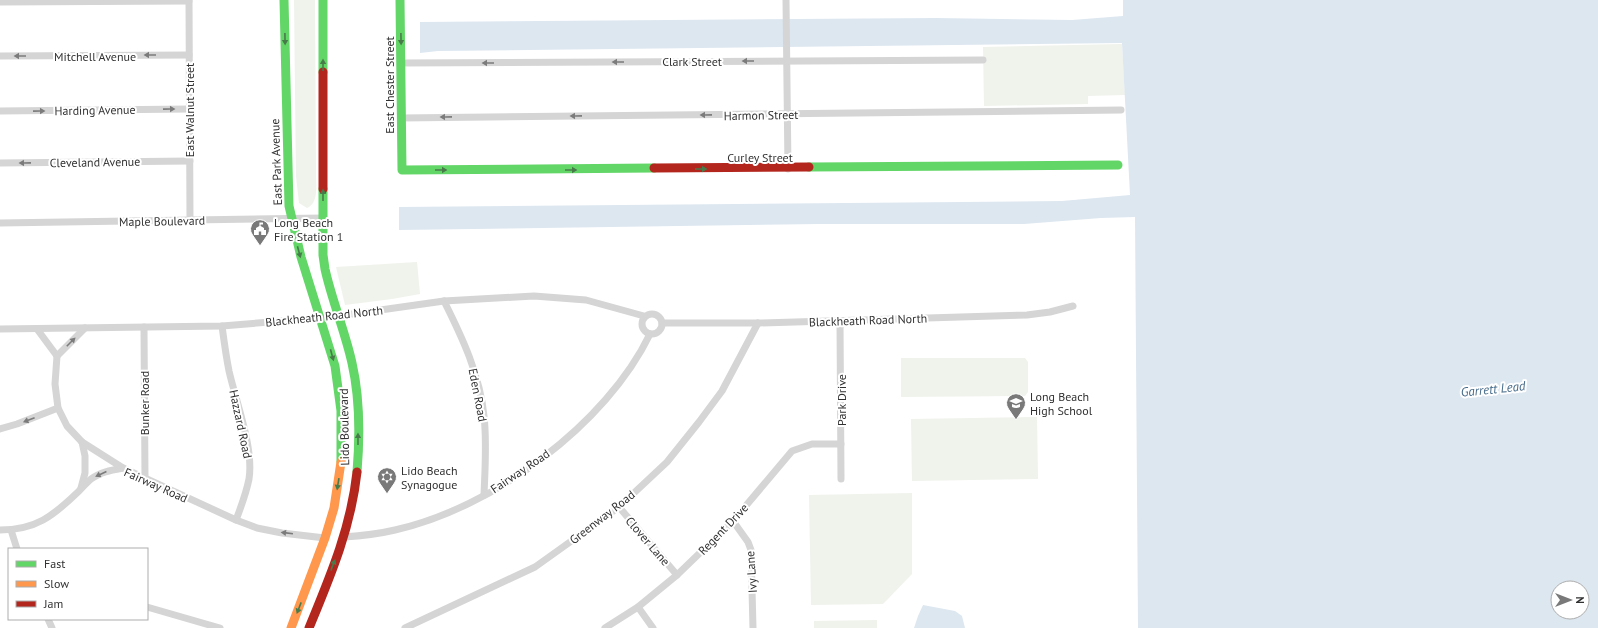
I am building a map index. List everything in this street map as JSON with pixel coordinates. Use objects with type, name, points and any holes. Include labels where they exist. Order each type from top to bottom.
[{"type":"main road","name":"East Park Avenue","points":[[284,0],[288,195],[301,257],[321,318]]},
{"type":"main road","points":[[322,0],[324,266],[339,316]]},
{"type":"main road","name":"East Chester Street","points":[[400,0],[402,170]]},
{"type":"main road","name":"Curley Street","points":[[402,170],[788,169],[1118,165]]},
{"type":"main road","name":"Lido Boulevard","points":[[309,628],[344,537],[353,497],[357,469],[357,401],[352,364],[339,316]]},
{"type":"main road","name":"Lido Boulevard","points":[[291,628],[326,538],[334,508],[339,478],[341,453],[341,411],[335,366],[321,318]]},
{"type":"street","points":[[0,2],[189,0]]},
{"type":"street","name":"East Walnut Street","points":[[189,0],[190,220]]},
{"type":"street","points":[[786,0],[788,169]]},
{"type":"street","name":"Mitchell Avenue","points":[[0,56],[189,55]]},
{"type":"street","name":"Clark Street","points":[[401,63],[983,60]]},
{"type":"street","name":"Harding Avenue","points":[[0,111],[190,109]]},
{"type":"street","name":"Harmon Street","points":[[401,118],[1121,110]]},
{"type":"street","name":"Cleveland Avenue","points":[[0,163],[190,161]]},
{"type":"street","name":"Maple Boulevard","points":[[0,223],[323,218]]},
{"type":"street","name":"Blackheath Road North","points":[[0,329],[222,326],[339,316],[444,301],[534,296],[586,300],[644,316]]},
{"type":"street","name":"Eden Road","points":[[444,301],[466,348],[480,392],[485,430],[484,495]]},
{"type":"street","name":"Blackheath Road North","points":[[662,323],[758,323],[1027,315],[1050,312],[1073,306]]},
{"type":"street","points":[[650,334],[644,331],[641,326],[644,316],[653,313],[659,317],[662,323]]},
{"type":"street","name":"Park Drive","points":[[840,321],[841,479]]},
{"type":"street","name":"Fairway Road","points":[[344,537],[385,532],[410,526],[447,513],[484,495],[538,462],[586,421],[622,380],[640,353],[650,334],[659,331],[662,323]]},
{"type":"street","name":"Greenway Road","points":[[405,628],[535,567],[619,507],[667,462],[699,422],[722,391],[758,323]]},
{"type":"street","name":"Hazzard Road","points":[[222,326],[229,372],[242,419],[250,464],[249,479],[243,502],[236,520]]},
{"type":"street","name":"Bunker Road","points":[[144,327],[145,479]]},
{"type":"street","points":[[57,356],[85,328]]},
{"type":"street","points":[[37,329],[57,356],[55,384],[58,408],[67,426],[82,442],[123,468]]},
{"type":"street","points":[[0,429],[58,408]]},
{"type":"street","points":[[81,490],[85,473],[86,456],[82,442]]},
{"type":"street","name":"Regent Drive","points":[[606,628],[638,607],[677,575],[733,521],[792,451],[812,444],[841,444]]},
{"type":"street","name":"Fairway Road","points":[[0,530],[18,530],[34,525],[58,511],[81,490],[91,478],[106,471],[123,468],[236,520],[269,531],[326,538]]},
{"type":"street","name":"Clover Lane","points":[[619,507],[677,575]]},
{"type":"street","name":"Ivy Lane","points":[[733,521],[748,542],[751,550],[753,628]]},
{"type":"street","points":[[11,530],[17,548]]},
{"type":"street","points":[[148,607],[203,626],[220,628]]},
{"type":"street","points":[[638,607],[653,628]]},
{"type":"shaded area","points":[[294,0],[315,0],[316,188],[315,198],[311,206],[307,208],[299,203],[296,176]]},
{"type":"shaded area","points":[[1122,44],[1125,95],[1088,96],[1088,104],[984,106],[983,47]]},
{"type":"shaded area","points":[[417,262],[420,294],[345,305],[336,267]]},
{"type":"shaded area","points":[[901,358],[1025,358],[1028,362],[1028,392],[1025,396],[901,397]]},
{"type":"shaded area","points":[[1037,417],[1038,479],[912,481],[911,419]]},
{"type":"shaded area","points":[[912,493],[912,574],[883,604],[811,605],[809,495]]},
{"type":"shaded area","points":[[877,620],[877,628],[814,628],[814,621]]},
{"type":"water","name":"Garrett Lead","points":[[1123,0],[1598,0],[1598,628],[1138,628],[1135,217],[1024,224],[819,224],[399,230],[399,207],[1062,201],[1130,195],[1122,43],[438,51],[420,53],[420,22],[936,18],[1072,20],[1123,16]]},
{"type":"water","points":[[923,605],[955,611],[962,616],[965,628],[914,628]]},
{"type":"traffic: fast","points":[[284,0],[289,206],[301,257],[335,366],[341,411],[341,462]]},
{"type":"traffic: fast","points":[[323,0],[323,72]]},
{"type":"traffic: fast","points":[[400,0],[402,170],[654,168]]},
{"type":"traffic: fast","points":[[809,167],[1118,165]]},
{"type":"traffic: fast","points":[[323,189],[323,255],[325,269],[349,351],[357,390],[359,431],[357,472]]},
{"type":"traffic: slow","points":[[291,628],[325,538],[334,508],[341,462]]},
{"type":"traffic: jam","points":[[323,72],[323,189]]},
{"type":"traffic: jam","points":[[654,168],[809,167]]},
{"type":"traffic: jam","points":[[309,628],[332,571],[345,533],[357,472]]},
{"type":"place","name":"Long Beach Fire Station 1","points":[[260,246]]},
{"type":"place","name":"Long Beach High School","points":[[1016,420]]},
{"type":"place","name":"Lido Beach Synagogue","points":[[387,494]]}]
